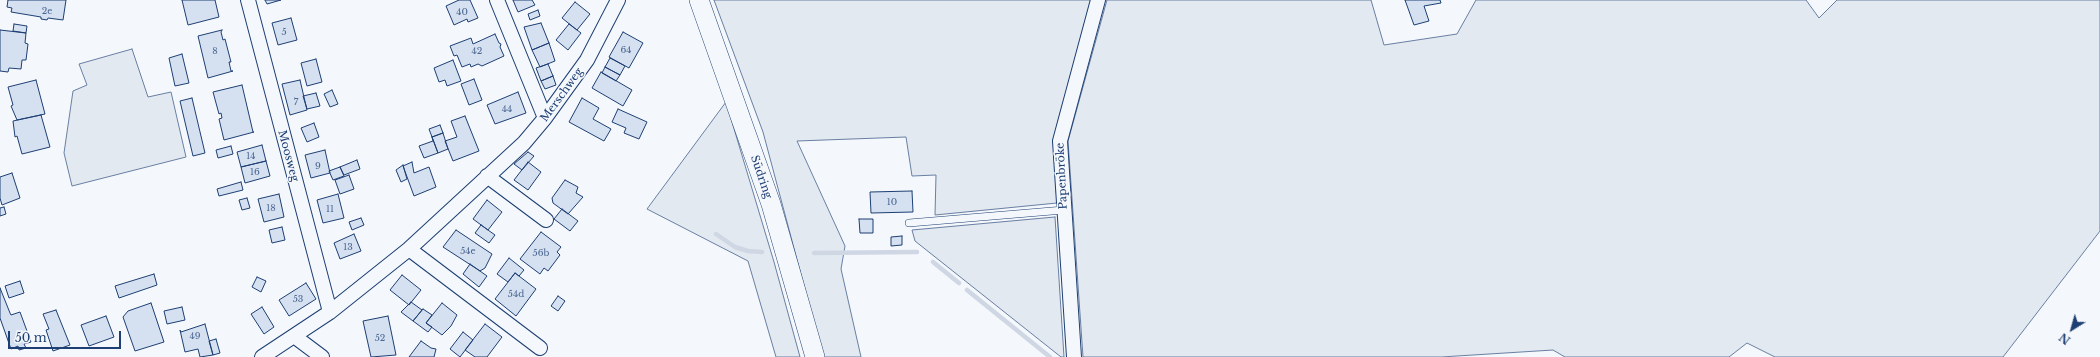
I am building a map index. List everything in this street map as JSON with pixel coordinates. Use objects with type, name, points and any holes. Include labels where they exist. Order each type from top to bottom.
[{"type":"main road","name":"Südring","points":[[699,0],[771,204],[815,357]]},
{"type":"street","name":"Moosweg","points":[[248,0],[330,312]]},
{"type":"street","points":[[497,0],[545,118]]},
{"type":"street","name":"Merschweg","points":[[262,357],[330,312],[409,249],[524,143],[545,118],[587,60],[618,0]]},
{"type":"street","name":"Papenbröke","points":[[1074,357],[1060,141],[1098,0]]},
{"type":"street","points":[[487,176],[546,220]]},
{"type":"street","points":[[409,249],[540,348]]},
{"type":"street","points":[[294,336],[322,357]]},
{"type":"lane","points":[[910,223],[1064,210]]},
{"type":"shaded area","points":[[714,0],[1091,0],[1053,140],[1057,203],[935,215],[936,175],[912,176],[906,137],[797,141],[845,246],[841,269],[861,357],[823,357],[763,132]]},
{"type":"shaded area","points":[[1107,0],[1371,0],[1384,45],[1457,34],[1476,0],[1806,0],[1819,18],[1837,0],[2100,0],[2100,231],[2003,357],[1775,357],[1747,343],[1729,357],[1565,357],[1553,350],[1441,357],[1083,357],[1068,141]]},
{"type":"shaded area","points":[[132,49],[148,97],[171,92],[186,157],[72,186],[64,153],[73,91],[87,85],[79,64]]},
{"type":"shaded area","points":[[726,102],[774,262],[800,357],[776,357],[748,261],[647,209]]},
{"type":"shaded area","points":[[1055,217],[1064,357],[1061,357],[915,241],[912,230]]},
{"type":"building","points":[[8,0],[66,0],[63,20],[48,18],[47,20],[41,19],[41,17],[11,12],[12,8],[7,7]]},
{"type":"building","points":[[182,0],[215,0],[219,17],[188,25]]},
{"type":"building","points":[[265,0],[281,0],[267,4]]},
{"type":"building","points":[[459,0],[470,0],[478,18],[468,22],[467,19],[454,25],[446,6]]},
{"type":"building","points":[[513,0],[532,0],[535,5],[518,12]]},
{"type":"building","points":[[1405,0],[1440,0],[1441,3],[1424,6],[1429,21],[1414,25]]},
{"type":"building","points":[[575,2],[590,14],[577,30],[562,18]]},
{"type":"building","points":[[538,10],[540,16],[530,20],[528,14]]},
{"type":"building","points":[[291,18],[297,40],[278,45],[272,23]]},
{"type":"building","points":[[541,23],[549,43],[532,50],[524,27]]},
{"type":"building","points":[[14,24],[27,26],[26,33],[13,31]]},
{"type":"building","points":[[569,24],[581,33],[568,50],[556,40]]},
{"type":"building","points":[[0,30],[26,33],[25,43],[28,44],[26,60],[22,60],[21,69],[9,68],[8,72],[0,71]]},
{"type":"building","points":[[222,30],[223,40],[225,39],[231,62],[229,62],[231,71],[233,71],[208,78],[198,36]]},
{"type":"building","points":[[623,32],[643,43],[629,68],[609,57]]},
{"type":"building","points":[[495,34],[499,43],[501,44],[500,47],[504,56],[482,66],[478,64],[471,67],[470,64],[462,67],[457,55],[454,56],[450,46],[471,38],[473,44]]},
{"type":"building","points":[[549,43],[555,61],[540,67],[532,50]]},
{"type":"building","points":[[182,54],[189,83],[175,86],[169,58]]},
{"type":"building","points":[[610,58],[625,66],[620,75],[605,67]]},
{"type":"building","points":[[316,59],[322,82],[307,86],[301,63]]},
{"type":"building","points":[[453,60],[461,81],[447,86],[445,80],[439,82],[434,68]]},
{"type":"building","points":[[548,64],[553,76],[541,81],[536,68]]},
{"type":"building","points":[[605,67],[620,75],[616,81],[602,73]]},
{"type":"building","points":[[601,72],[632,90],[623,106],[592,88]]},
{"type":"building","points":[[553,76],[556,85],[545,89],[541,81]]},
{"type":"building","points":[[474,79],[482,100],[469,105],[461,84]]},
{"type":"building","points":[[36,80],[45,114],[17,120],[11,106],[13,105],[8,87]]},
{"type":"building","points":[[300,80],[307,110],[290,115],[282,84]]},
{"type":"building","points":[[242,85],[254,132],[224,140],[219,119],[222,118],[221,113],[219,114],[213,92]]},
{"type":"building","points":[[332,90],[338,104],[330,107],[324,94]]},
{"type":"building","points":[[518,92],[526,113],[495,124],[487,105]]},
{"type":"building","points":[[316,93],[320,106],[307,109],[303,96]]},
{"type":"building","points":[[192,98],[205,153],[193,156],[180,101]]},
{"type":"building","points":[[582,98],[599,108],[593,119],[611,129],[604,141],[569,122]]},
{"type":"building","points":[[618,109],[647,122],[639,139],[624,133],[626,128],[612,122]]},
{"type":"building","points":[[41,115],[50,147],[22,154],[17,136],[15,137],[13,121]]},
{"type":"building","points":[[465,116],[479,151],[453,161],[445,141],[457,137],[451,121]]},
{"type":"building","points":[[314,123],[319,137],[307,142],[301,128]]},
{"type":"building","points":[[440,125],[443,133],[432,137],[429,129]]},
{"type":"building","points":[[443,133],[448,149],[438,153],[432,137]]},
{"type":"building","points":[[432,137],[438,153],[424,158],[419,146],[433,141]]},
{"type":"building","points":[[262,145],[266,161],[241,167],[237,152]]},
{"type":"building","points":[[231,146],[233,154],[218,158],[216,150]]},
{"type":"building","points":[[325,150],[330,173],[311,178],[305,155]]},
{"type":"building","points":[[528,152],[534,156],[522,170],[514,164]]},
{"type":"building","points":[[357,160],[360,169],[344,175],[340,167]]},
{"type":"building","points":[[266,161],[270,176],[245,183],[241,167]]},
{"type":"building","points":[[412,162],[414,173],[429,167],[436,187],[414,196],[403,166]]},
{"type":"building","points":[[528,162],[541,172],[528,190],[514,180]]},
{"type":"building","points":[[403,165],[407,179],[401,182],[396,170]]},
{"type":"building","points":[[340,167],[344,176],[333,180],[329,171]]},
{"type":"building","points":[[12,173],[20,198],[2,205],[0,198],[0,177]]},
{"type":"building","points":[[349,175],[354,189],[340,194],[335,180]]},
{"type":"building","points":[[565,180],[578,187],[576,193],[583,197],[568,214],[553,203],[552,198]]},
{"type":"building","points":[[241,182],[243,190],[219,196],[217,189]]},
{"type":"building","points":[[912,191],[913,212],[871,213],[870,192]]},
{"type":"building","points":[[279,194],[284,217],[264,222],[258,199]]},
{"type":"building","points":[[338,194],[344,218],[323,223],[317,200]]},
{"type":"building","points":[[247,198],[250,208],[242,210],[239,200]]},
{"type":"building","points":[[487,200],[502,212],[488,230],[473,219]]},
{"type":"building","points":[[4,207],[6,214],[0,216],[0,208]]},
{"type":"building","points":[[562,209],[578,221],[570,231],[554,219]]},
{"type":"building","points":[[361,218],[364,225],[352,230],[349,222]]},
{"type":"building","points":[[859,219],[873,219],[873,233],[860,233]]},
{"type":"building","points":[[481,225],[495,235],[489,243],[475,233]]},
{"type":"building","points":[[282,227],[285,240],[272,243],[269,230]]},
{"type":"building","points":[[456,230],[492,254],[485,268],[480,271],[443,247]]},
{"type":"building","points":[[541,232],[561,247],[557,252],[560,255],[548,271],[544,268],[540,274],[520,259]]},
{"type":"building","points":[[354,234],[361,251],[340,259],[334,243]]},
{"type":"building","points":[[902,236],[902,245],[891,246],[891,237]]},
{"type":"building","points":[[509,258],[524,270],[519,276],[515,273],[508,282],[497,274]]},
{"type":"building","points":[[470,264],[487,276],[479,287],[463,274]]},
{"type":"building","points":[[515,273],[536,289],[516,316],[495,299]]},
{"type":"building","points":[[154,274],[157,285],[119,298],[115,286]]},
{"type":"building","points":[[402,275],[421,290],[409,305],[390,290]]},
{"type":"building","points":[[257,277],[266,281],[261,292],[252,287]]},
{"type":"building","points":[[20,281],[24,293],[9,298],[5,286]]},
{"type":"building","points":[[306,283],[316,299],[289,316],[279,300]]},
{"type":"building","points":[[0,288],[11,315],[20,312],[31,342],[24,344],[26,348],[19,350],[18,346],[11,349],[0,318]]},
{"type":"building","points":[[558,296],[565,301],[558,311],[551,306]]},
{"type":"building","points":[[411,302],[422,310],[413,321],[401,312]]},
{"type":"building","points":[[151,303],[164,342],[135,351],[123,317],[128,311]]},
{"type":"building","points":[[442,303],[457,315],[451,326],[442,335],[426,323]]},
{"type":"building","points":[[182,307],[185,320],[167,324],[164,311]]},
{"type":"building","points":[[262,307],[274,327],[264,334],[251,314]]},
{"type":"building","points":[[423,309],[432,315],[426,323],[432,327],[428,332],[413,321]]},
{"type":"building","points":[[56,310],[70,345],[53,351],[46,330],[49,329],[43,314]]},
{"type":"building","points":[[106,316],[114,337],[89,346],[81,325]]},
{"type":"building","points":[[388,316],[396,355],[371,357],[363,321]]},
{"type":"building","points":[[205,324],[213,355],[200,357],[198,349],[185,352],[180,330],[181,332]]},
{"type":"building","points":[[485,324],[502,337],[487,357],[475,357],[465,350]]},
{"type":"building","points":[[463,332],[473,340],[460,357],[450,349]]},
{"type":"building","points":[[216,339],[220,353],[213,355],[209,341]]},
{"type":"building","points":[[421,341],[431,348],[436,349],[434,357],[409,357]]},
{"type":"waterway","points":[[716,234],[735,247],[748,251],[762,252]]},
{"type":"waterway","points":[[814,253],[917,252]]},
{"type":"waterway","points":[[933,262],[959,283]]},
{"type":"waterway","points":[[967,290],[1050,357]]}]
